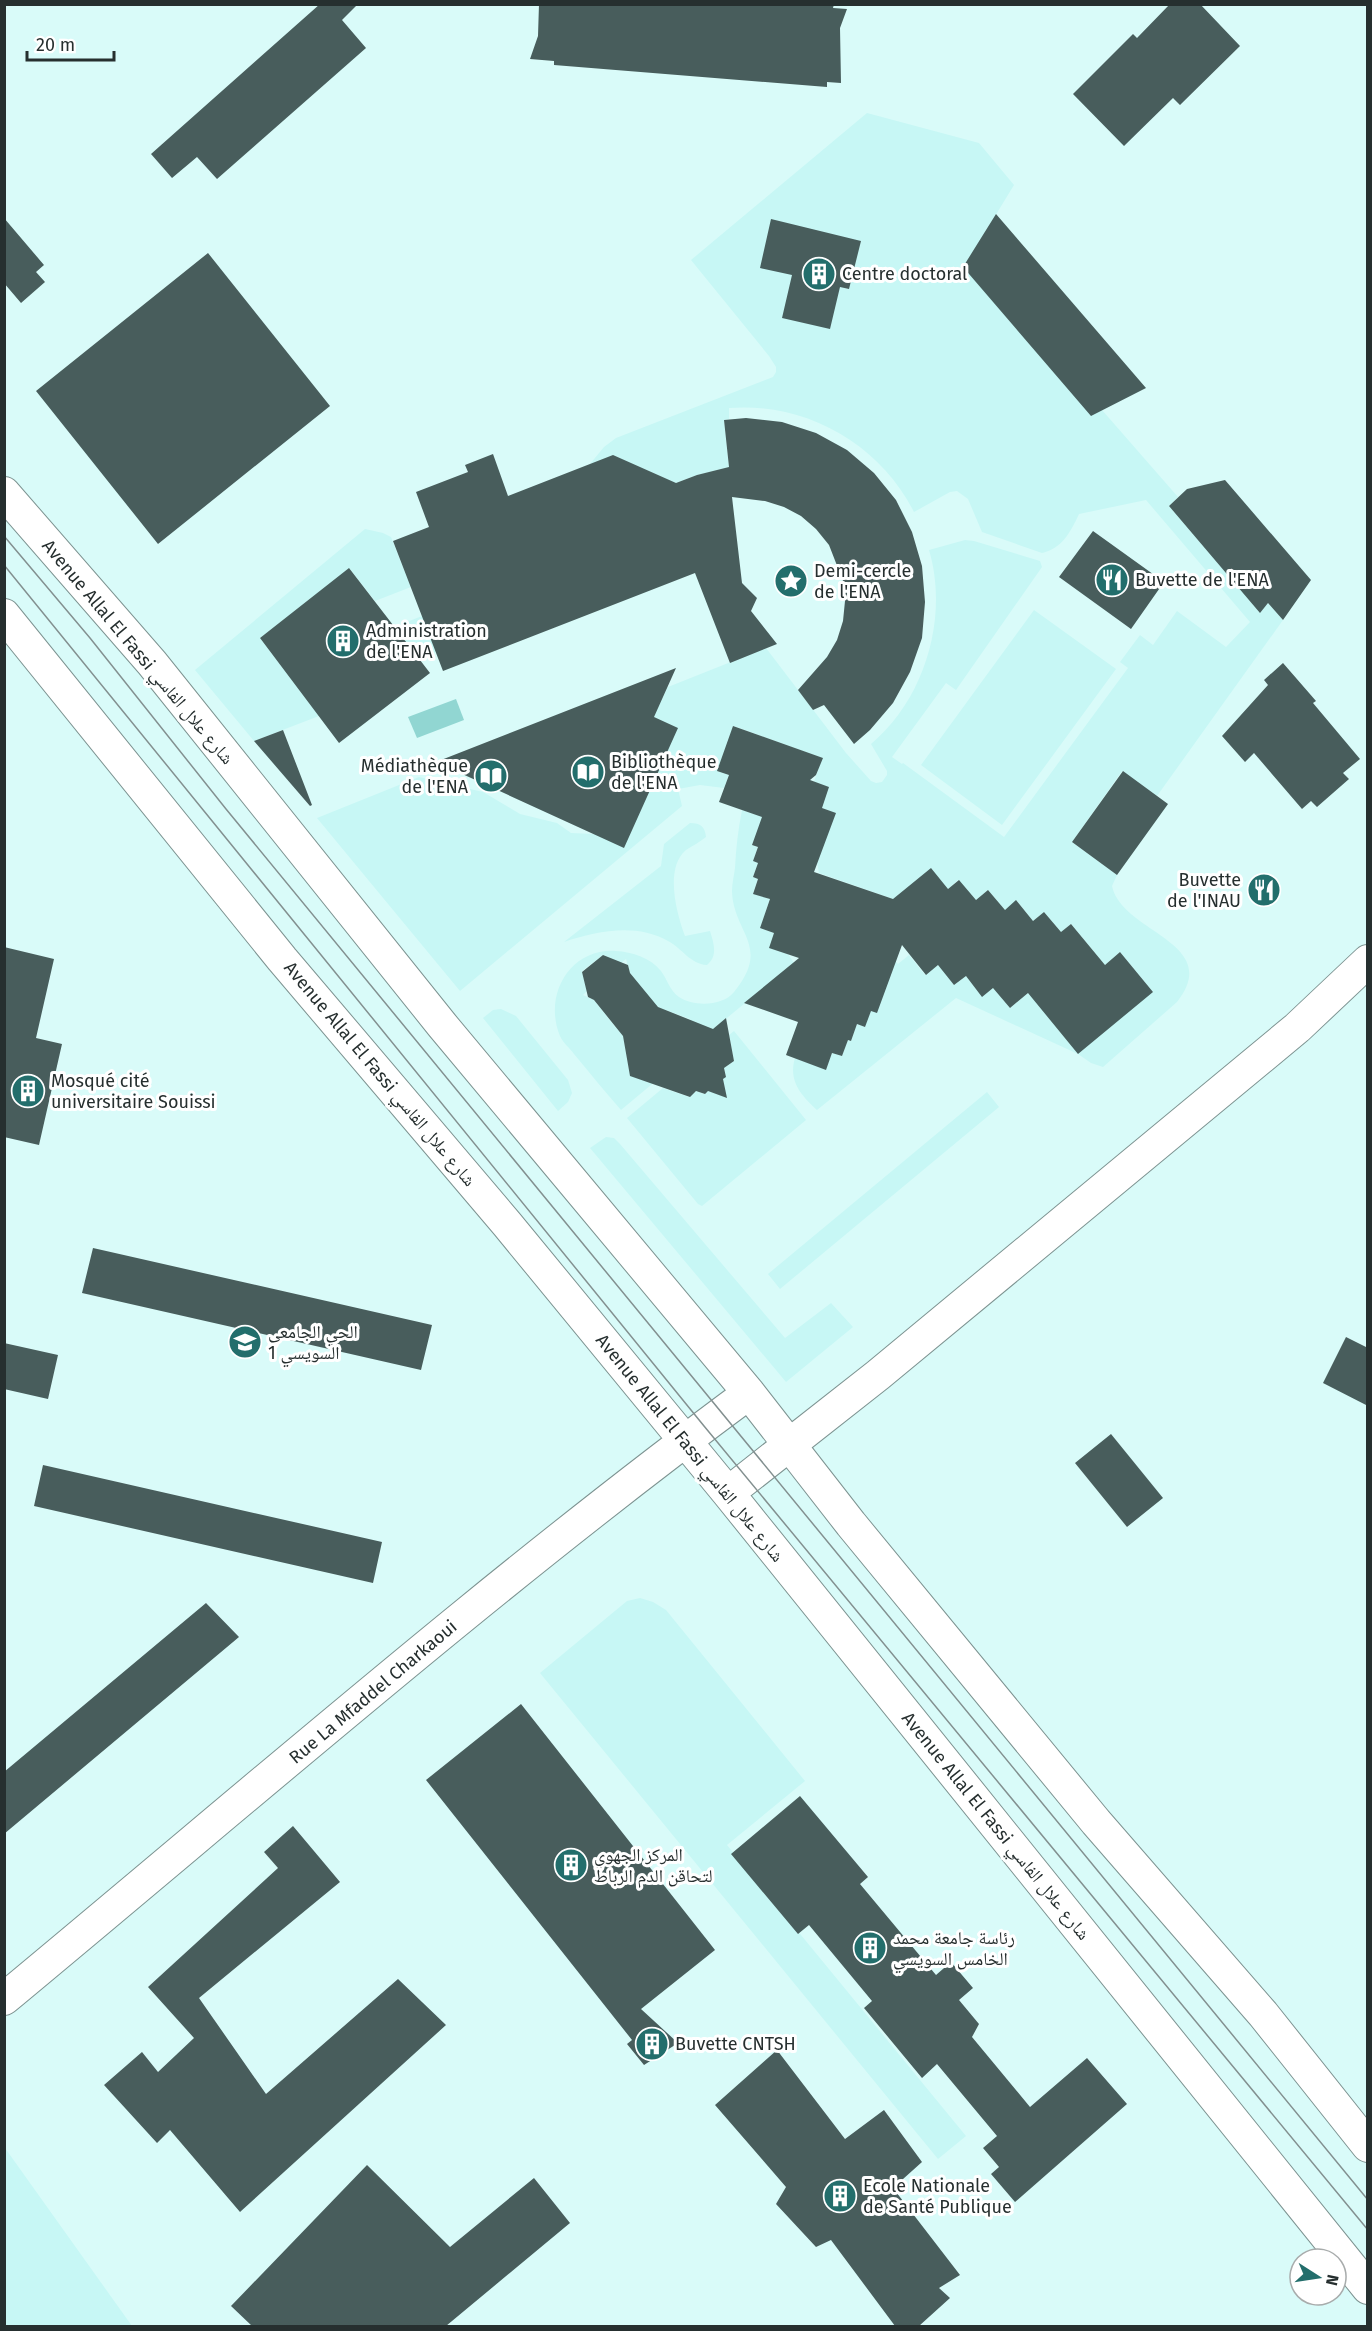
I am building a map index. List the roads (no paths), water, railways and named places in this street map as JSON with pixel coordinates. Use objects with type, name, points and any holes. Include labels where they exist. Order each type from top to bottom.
[{"type":"street","name":"Avenue Allal El Fassi شارع علال الفاسي","points":[[4,494],[152,663],[442,1025],[749,1394],[1096,1822],[1263,2014],[1368,2146]]},
{"type":"street","name":"Avenue Allal El Fassi شارع علال الفاسي","points":[[4,615],[282,959],[507,1224],[728,1493],[1368,2288]]},
{"type":"street","points":[[728,1493],[790,1445],[1297,1028],[1368,961]]},
{"type":"street","name":"Rue La Mfaddel Charkaoui","points":[[4,1999],[538,1557],[684,1441],[749,1394]]},
{"type":"tram line","points":[[4,536],[90,638],[226,809],[1368,2200]]},
{"type":"tram line","points":[[4,565],[704,1426],[1368,2230]]},
{"type":"place","name":"Centre doctoral","points":[[819,274]]},
{"type":"place","name":"Buvette de l'ENA","points":[[1112,580]]},
{"type":"place","name":"Demi-cercle de l'ENA","points":[[791,581]]},
{"type":"place","name":"Administration de l'ENA","points":[[343,641]]},
{"type":"place","name":"Bibliothèque de l'ENA","points":[[588,772]]},
{"type":"place","name":"Médiathèque de l'ENA","points":[[491,776]]},
{"type":"place","name":"Buvette de l'INAU","points":[[1264,890]]},
{"type":"place","name":"Mosqué cité universitaire Souissi","points":[[28,1091]]},
{"type":"place","name":"الحي الجامعي السويسي 1","points":[[245,1342]]},
{"type":"place","name":"المركز الجهوي لتحاقن الدم الرباط","points":[[571,1865]]},
{"type":"place","name":"رئاسة جامعة محمد الخامس السويسي","points":[[870,1948]]},
{"type":"place","name":"Buvette CNTSH","points":[[652,2044]]},
{"type":"place","name":"Ecole Nationale de Santé Publique","points":[[840,2196]]}]
